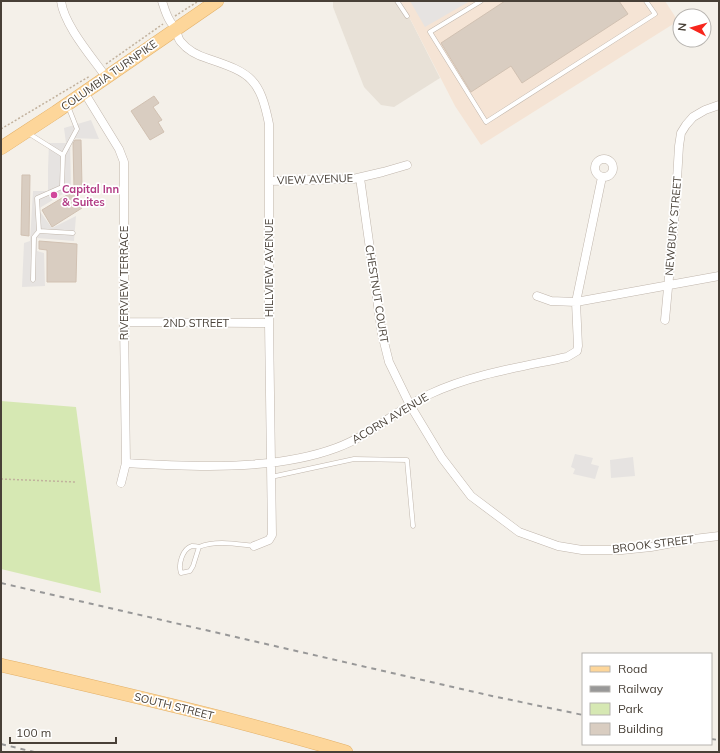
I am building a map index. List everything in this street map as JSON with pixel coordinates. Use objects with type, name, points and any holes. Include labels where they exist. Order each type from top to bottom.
[{"type":"main road","name":"COLUMBIA TURNPIKE","points":[[1,148],[68,104],[217,1]]},
{"type":"main road","name":"SOUTH STREET","points":[[1,665],[200,712],[346,752]]},
{"type":"street","points":[[61,1],[62,9],[73,30],[106,77]]},
{"type":"street","name":"HILLVIEW AVENUE","points":[[162,1],[169,20],[176,29],[181,43],[192,52],[200,56],[244,73],[258,88],[264,100],[269,124],[271,538],[254,546]]},
{"type":"street","name":"RIVERVIEW TERRACE","points":[[84,92],[119,149],[124,162],[126,463],[121,483]]},
{"type":"street","name":"NEWBURY STREET","points":[[665,320],[676,213],[681,133],[693,117],[705,110],[719,105]]},
{"type":"street","name":"VIEW AVENUE","points":[[269,181],[344,180],[360,178],[407,165]]},
{"type":"street","name":"ACORN AVENUE","points":[[126,463],[196,466],[271,463],[312,455],[335,449],[358,439],[410,405],[450,385],[493,373],[567,357],[572,354],[576,351],[578,346],[576,302],[602,177]]},
{"type":"street","name":"CHESTNUT COURT","points":[[360,178],[382,334],[388,362],[410,405]]},
{"type":"street","points":[[537,296],[551,302],[576,302],[719,276]]},
{"type":"street","name":"2ND STREET","points":[[124,322],[269,323]]},
{"type":"street","name":"BROOK STREET","points":[[410,405],[442,458],[471,496],[519,532],[558,546],[582,550],[637,548],[719,536]]},
{"type":"lane","points":[[397,1],[407,16]]},
{"type":"lane","points":[[481,1],[430,32],[486,122],[655,14],[646,1]]},
{"type":"lane","points":[[33,280],[34,237],[39,231],[37,198],[62,187],[63,155],[77,129],[68,104]]},
{"type":"lane","points":[[26,132],[63,155]]},
{"type":"lane","points":[[39,231],[73,233]]},
{"type":"lane","points":[[270,477],[354,459],[407,460],[413,526]]},
{"type":"lane","points":[[199,546],[190,571],[181,573],[179,568],[182,558],[186,550],[192,546],[228,543],[254,546]]},
{"type":"path","points":[[1,479],[76,482]]},
{"type":"shaded area","points":[[333,1],[401,1],[440,78],[394,107],[381,105],[364,87],[333,7]]},
{"type":"shaded area","points":[[401,1],[665,1],[672,12],[672,25],[481,145],[455,106]]},
{"type":"shaded area","points":[[410,1],[470,1],[425,27]]},
{"type":"shaded area","points":[[91,120],[99,139],[70,138],[71,189],[38,209],[52,228],[76,216],[74,241],[37,238],[37,251],[44,253],[45,286],[22,287],[24,243],[30,241],[33,191],[48,191],[49,143],[66,143],[64,128]]},
{"type":"shaded area","points":[[575,454],[593,458],[591,464],[599,466],[595,479],[573,474],[575,469],[571,467]]},
{"type":"shaded area","points":[[633,457],[635,476],[611,478],[610,460]]},
{"type":"green space","points":[[1,401],[76,407],[101,593],[1,569]]},
{"type":"building","points":[[505,1],[619,1],[628,14],[522,83],[511,66],[471,92],[441,43]]},
{"type":"building","points":[[154,96],[159,103],[153,107],[162,120],[158,122],[164,132],[150,140],[131,111]]},
{"type":"building","points":[[75,140],[81,140],[82,187],[74,188],[73,143]]},
{"type":"building","points":[[22,175],[30,175],[29,236],[21,235]]},
{"type":"building","points":[[72,192],[82,208],[52,227],[42,210]]},
{"type":"building","points":[[39,241],[77,244],[76,282],[47,282],[47,250],[39,249]]},
{"type":"railway","points":[[1,583],[492,696],[582,715]]},
{"type":"railway","points":[[712,739],[719,740]]},
{"type":"railway","points":[[1,744],[34,752]]},
{"type":"place","name":"Capital Inn & Suites","points":[[54,195]]}]
